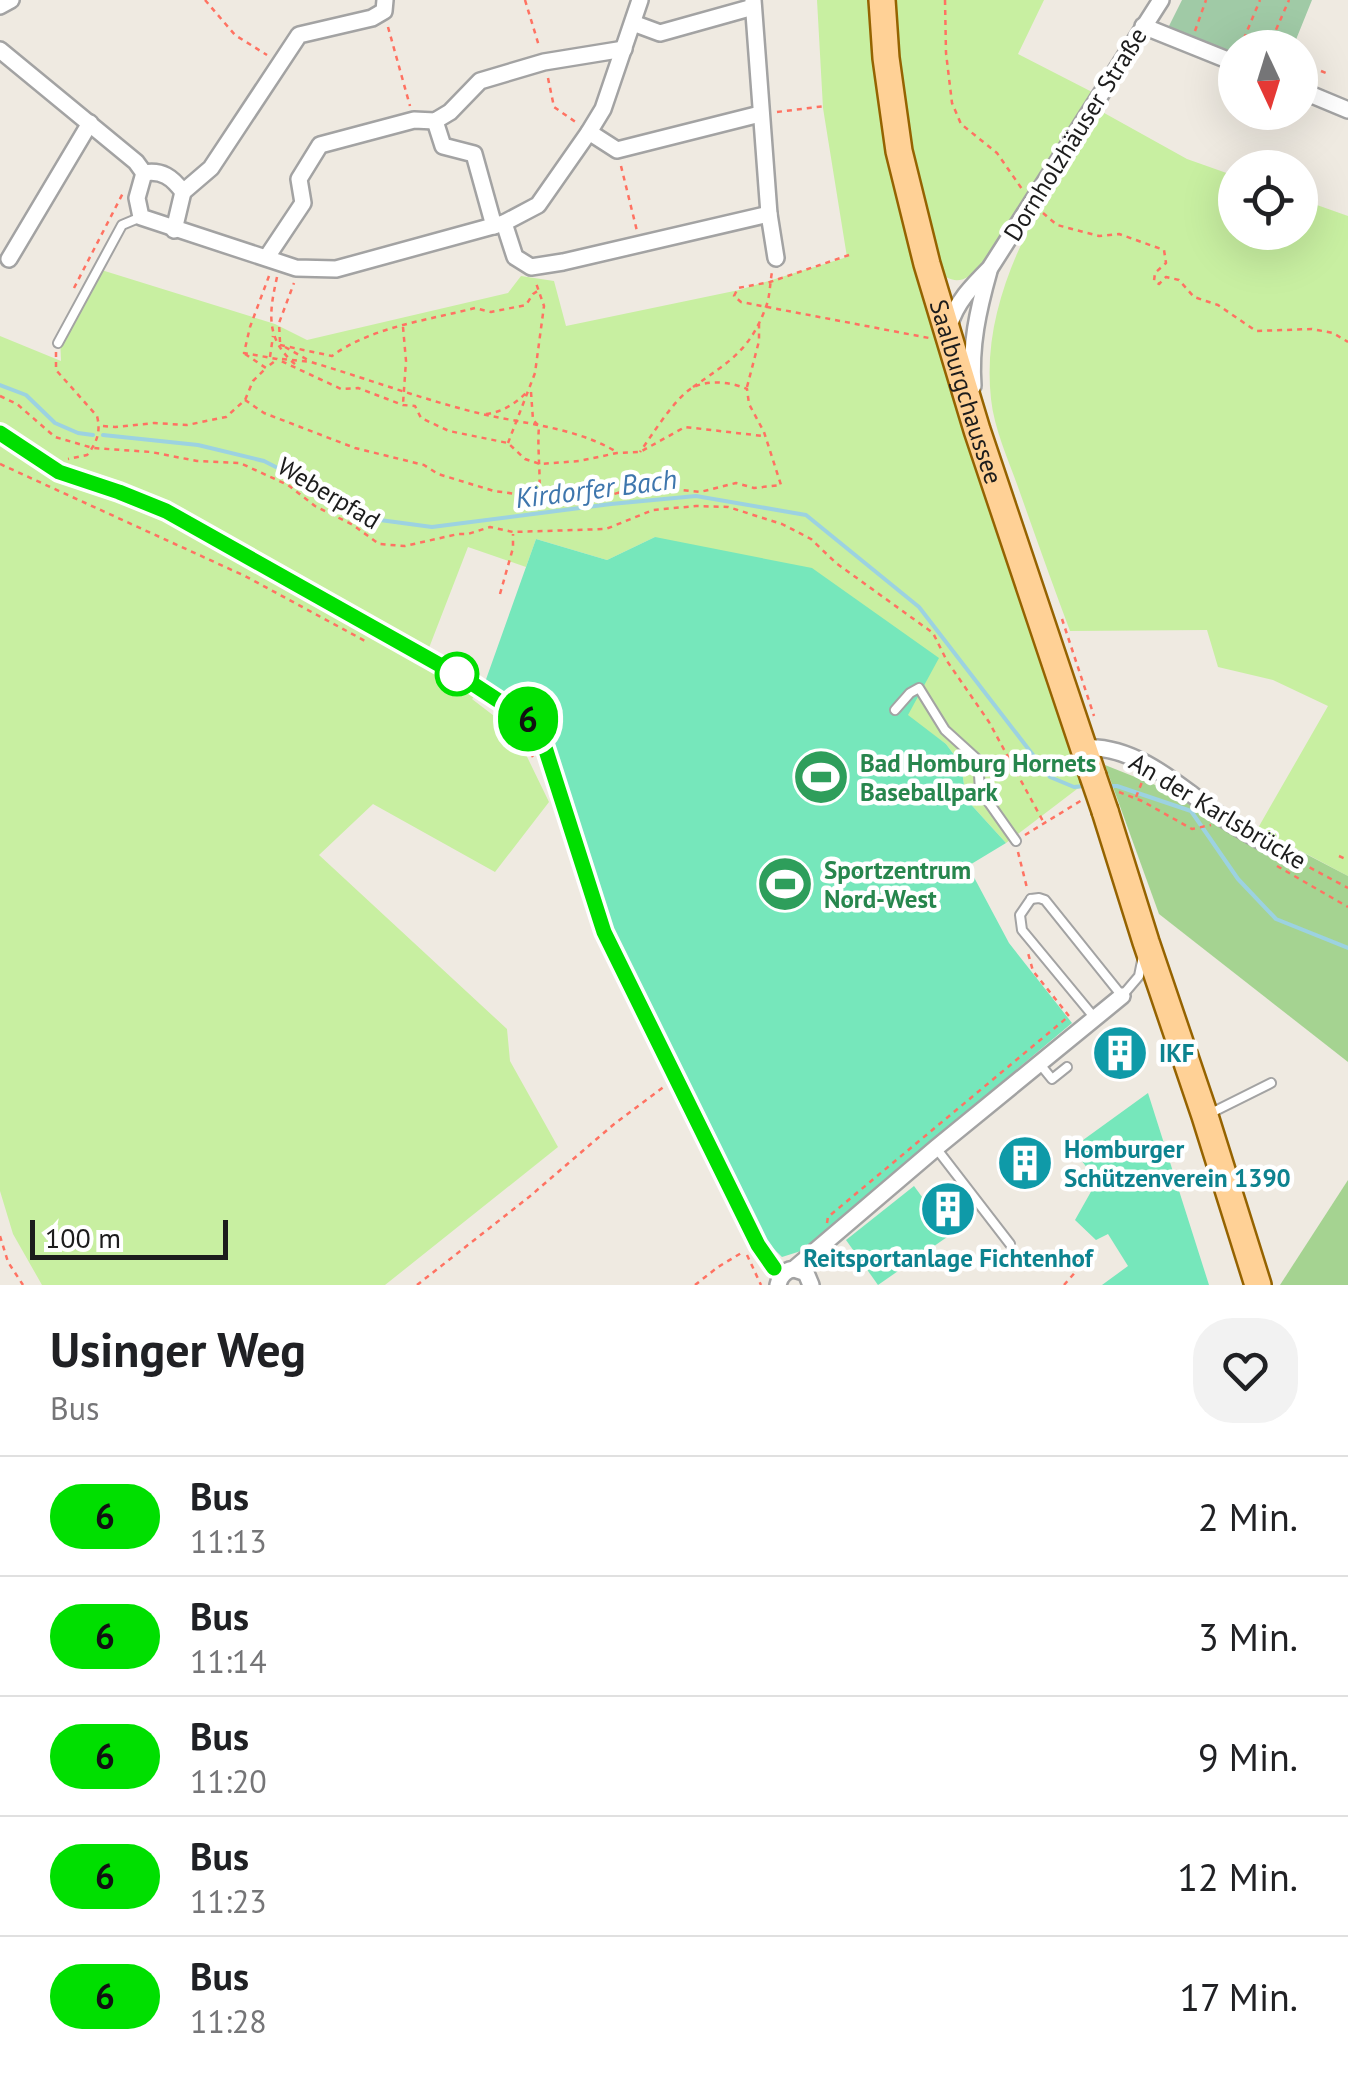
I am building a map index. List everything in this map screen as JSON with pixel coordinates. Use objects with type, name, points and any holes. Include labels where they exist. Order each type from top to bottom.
[{"type":"main road","name":"Saalburgchaussee","points":[[882,0],[900,151],[926,264],[977,430],[1091,748],[1101,795],[1146,942],[1206,1116],[1258,1285]]},
{"type":"street","points":[[0,6],[11,0]]},
{"type":"street","points":[[144,172],[137,198],[140,218],[296,268],[336,269],[499,224],[538,205],[590,132],[603,109],[640,0]]},
{"type":"street","name":"Dornholzhäuser Straße","points":[[950,342],[952,316],[974,283],[990,268],[1161,0]]},
{"type":"street","points":[[632,23],[660,33],[753,3],[769,214],[776,258]]},
{"type":"street","points":[[174,230],[182,192],[211,168],[299,35],[372,18],[384,5]]},
{"type":"street","points":[[1143,26],[1218,56]]},
{"type":"street","points":[[272,259],[303,203],[299,180],[320,145],[414,120],[435,121],[450,112],[480,81],[544,62],[624,49]]},
{"type":"street","points":[[0,50],[90,122],[144,172]]},
{"type":"street","points":[[1318,98],[1348,110]]},
{"type":"street","points":[[590,132],[617,150],[760,114]]},
{"type":"street","points":[[435,121],[443,146],[474,154],[515,257],[532,267],[769,214]]},
{"type":"street","points":[[9,259],[90,122]]},
{"type":"street","points":[[144,172],[156,171],[173,178],[182,192]]},
{"type":"street","points":[[926,264],[939,284],[948,288],[961,289],[974,283]]},
{"type":"street","name":"Dornholzhäuser Straße","points":[[977,430],[972,366],[975,321],[990,268]]},
{"type":"street","points":[[0,433],[59,472],[166,511],[470,682],[528,720],[542,738],[604,932],[758,1245],[774,1268],[785,1276],[806,1273],[811,1285]]},
{"type":"street","name":"An der Karlsbrücke","points":[[1091,748],[1148,766],[1274,856]]},
{"type":"street","points":[[785,1276],[1122,996]]},
{"type":"lane","points":[[58,343],[122,225],[140,218]]},
{"type":"lane","points":[[894,710],[919,688],[946,730],[978,760],[980,790],[1016,841]]},
{"type":"lane","points":[[1094,1017],[1022,930],[1020,915],[1030,895],[1045,900],[1122,996],[1139,976],[1146,942]]},
{"type":"lane","points":[[1039,1063],[1052,1079],[1068,1067]]},
{"type":"lane","points":[[1206,1116],[1271,1082]]},
{"type":"lane","points":[[936,1148],[1010,1244]]},
{"type":"path","points":[[205,0],[235,36],[280,62]]},
{"type":"path","points":[[945,0],[952,103],[960,124],[998,153],[1032,202],[1057,225],[1100,236],[1119,234],[1164,250],[1166,262],[1155,273],[1154,281],[1159,284],[1166,277],[1179,280],[1194,297],[1218,305],[1256,331],[1312,329],[1348,342]]},
{"type":"path","points":[[1194,31],[1206,0]]},
{"type":"path","points":[[1248,30],[1260,0]]},
{"type":"path","points":[[1276,30],[1289,0]]},
{"type":"path","points":[[384,5],[414,120]]},
{"type":"path","points":[[1321,71],[1328,74]]},
{"type":"path","points":[[760,114],[825,106]]},
{"type":"path","points":[[617,150],[640,244]]},
{"type":"path","points":[[849,255],[770,282],[738,288],[734,296],[741,302],[950,342]]},
{"type":"path","points":[[270,364],[270,307],[278,276],[272,259]]},
{"type":"path","points":[[244,353],[272,259]]},
{"type":"path","points":[[508,443],[535,373],[544,306],[532,267]]},
{"type":"path","points":[[280,345],[279,323],[295,279]]},
{"type":"path","points":[[640,452],[673,407],[749,342],[766,306],[770,282]]},
{"type":"path","points":[[280,345],[332,356],[348,344],[402,327],[476,308],[490,312],[526,305],[539,290]]},
{"type":"path","points":[[246,400],[264,414],[355,448],[424,465],[438,474],[494,491],[552,502],[576,504],[625,491],[700,492],[736,483],[754,488],[781,485],[765,436],[749,404],[747,389],[759,341],[759,320]]},
{"type":"path","points":[[402,327],[406,361],[403,406]]},
{"type":"path","points":[[273,334],[288,358],[300,368]]},
{"type":"path","points":[[280,345],[311,362]]},
{"type":"path","points":[[244,353],[277,359],[341,389],[358,388],[403,406],[415,406],[421,418],[450,431],[508,443],[525,459],[540,464],[640,452],[685,427],[765,436]]},
{"type":"path","points":[[244,353],[266,368]]},
{"type":"path","points":[[100,425],[187,425],[226,416],[246,400],[253,381],[270,364],[288,358],[482,414],[596,440],[618,453]]},
{"type":"path","points":[[692,388],[718,382],[747,389]]},
{"type":"path","points":[[482,414],[517,402],[530,388]]},
{"type":"path","points":[[530,388],[533,420],[539,426],[539,497]]},
{"type":"path","name":"Weberpfad","points":[[0,396],[17,404],[55,436],[93,448],[150,452],[198,462],[240,463],[288,485],[314,506],[353,525],[379,544],[405,546],[490,527],[514,532],[606,528],[654,510],[696,506],[728,507],[782,524],[811,538],[836,563],[934,634],[1044,822]]},
{"type":"path","points":[[98,432],[98,438]]},
{"type":"path","points":[[0,464],[245,576],[366,641]]},
{"type":"path","points":[[500,594],[514,548],[514,532]]},
{"type":"path","points":[[1058,608],[1097,724],[1091,748]]},
{"type":"path","points":[[505,723],[520,736],[534,759]]},
{"type":"path","points":[[1137,797],[1141,785]]},
{"type":"path","points":[[1030,895],[1016,841],[1044,822],[1101,795],[1137,797],[1192,830],[1219,824]]},
{"type":"path","points":[[1274,856],[1348,907]]},
{"type":"path","name":"An der Karlsbrücke","points":[[1274,856],[1348,888]]},
{"type":"path","points":[[1339,856],[1348,860]]},
{"type":"path","points":[[832,1237],[827,1231],[828,1217],[1069,1016]]},
{"type":"path","points":[[417,1285],[638,1104],[676,1079]]},
{"type":"path","points":[[0,1236],[8,1262],[24,1285]]},
{"type":"path","points":[[695,1285],[745,1251],[762,1285]]},
{"type":"path","points":[[1064,1285],[1078,1269],[1080,1262],[1076,1257]]},
{"type":"green space","points":[[817,0],[874,0],[938,346],[1087,786],[1077,789],[1006,843],[966,799],[961,764],[946,744],[655,537],[607,560],[536,539],[526,567],[468,547],[427,653],[484,685],[472,699],[515,732],[549,802],[495,872],[373,804],[319,855],[507,1029],[510,1061],[558,1147],[385,1285],[42,1285],[13,1234],[0,1191],[0,439],[47,471],[153,515],[401,640],[164,503],[71,467],[0,427],[0,336],[61,361],[60,336],[95,268],[275,324],[307,340],[508,293],[521,276],[554,281],[566,326],[739,290],[847,257],[823,108]]},
{"type":"green space","points":[[891,0],[1044,0],[1018,54],[1094,93],[984,265],[960,280],[949,279],[936,270],[901,104]]},
{"type":"green space","points":[[1182,0],[1312,0],[1300,30],[1218,30],[1218,60],[1164,36]]},
{"type":"green space","points":[[1097,109],[1187,159],[1218,170],[1218,250],[1318,250],[1318,205],[1348,216],[1348,876],[1258,828],[1328,706],[1273,680],[1218,667],[1207,630],[1070,631],[1002,443],[991,399],[990,359],[995,321],[1006,283],[1037,211]]},
{"type":"green space","name":"Sportzentrum Nord-West","points":[[655,537],[812,568],[939,658],[908,715],[946,744],[961,764],[966,799],[1006,843],[968,866],[1009,943],[1072,1023],[801,1251],[782,1257],[769,1244],[658,1032],[598,902],[547,742],[534,714],[484,685],[536,539],[607,560]]},
{"type":"green space","points":[[1105,765],[1233,816],[1348,876],[1348,1062],[1159,914]]},
{"type":"green space","points":[[1148,1093],[1209,1285],[1102,1285],[1128,1266],[1108,1234],[1096,1240],[1075,1220],[1097,1181],[1072,1148]]},
{"type":"green space","points":[[1348,1180],[1348,1285],[1280,1285]]},
{"type":"green space","points":[[914,1186],[950,1235],[878,1285],[846,1240]]},
{"type":"waterway","name":"Kirdorfer Bach","points":[[0,385],[26,395],[55,423],[93,435]]},
{"type":"waterway","name":"Kirdorfer Bach","points":[[103,435],[198,445],[264,461],[380,520],[432,527],[696,496],[806,515],[919,607],[1050,777],[1074,787],[1084,786]]},
{"type":"waterway","name":"Kirdorfer Bach","points":[[1108,786],[1191,811],[1238,879],[1276,919],[1348,948]]},
{"type":"bus line","name":"6","points":[[0,433],[59,472],[166,511],[470,682],[528,720],[542,738],[604,932],[758,1245],[774,1268]]},
{"type":"place","name":"Bad Homburg Hornets Baseballpark","points":[[821,777]]},
{"type":"place","name":"Sportzentrum Nord-West","points":[[785,884]]},
{"type":"place","name":"IKF","points":[[1120,1053]]},
{"type":"place","name":"Homburger Schützenverein 1390","points":[[1025,1163]]},
{"type":"place","name":"Reitsportanlage Fichtenhof","points":[[948,1209]]}]
